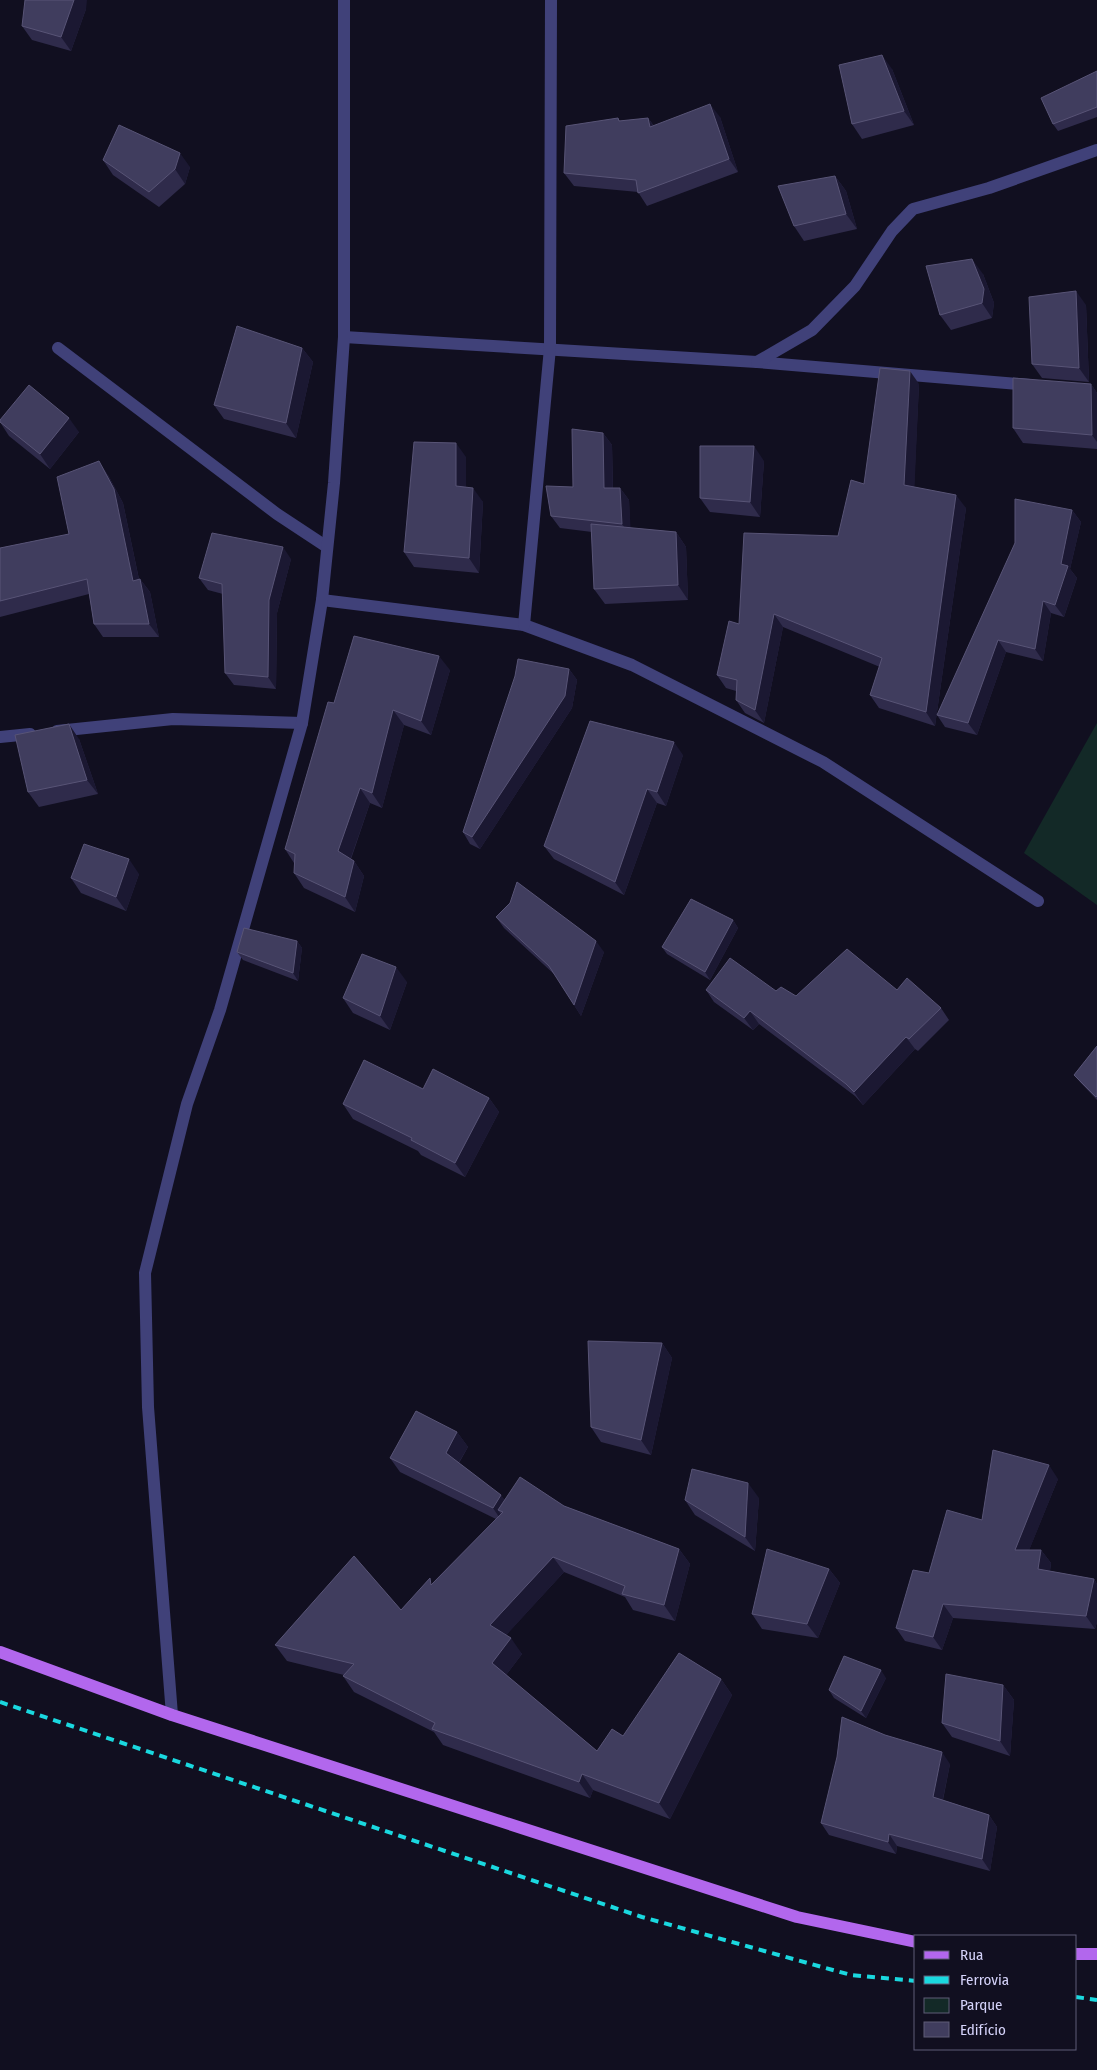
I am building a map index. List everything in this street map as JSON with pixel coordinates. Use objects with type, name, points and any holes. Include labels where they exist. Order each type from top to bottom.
[{"type":"main road","points":[[0,1652],[172,1716],[798,1917],[914,1942]]},
{"type":"main road","points":[[1077,1954],[1097,1954]]},
{"type":"street","points":[[172,1716],[148,1407],[145,1273],[187,1104],[220,1010],[302,723],[322,600],[328,548],[344,337],[344,0]]},
{"type":"street","points":[[524,626],[550,348],[551,0]]},
{"type":"street","points":[[757,362],[812,330],[855,286],[892,231],[913,209],[989,188],[1097,150]]},
{"type":"street","points":[[344,337],[757,362],[1039,385]]},
{"type":"street","points":[[58,348],[278,514],[328,548]]},
{"type":"street","points":[[322,600],[524,626],[632,665],[824,762],[1038,901]]},
{"type":"street","points":[[0,737],[173,719],[302,723]]},
{"type":"green space","points":[[1097,723],[1097,905],[1024,853]]},
{"type":"building","points":[[25,0],[74,0],[61,37],[22,26]]},
{"type":"building","points":[[882,55],[904,111],[852,124],[839,65]]},
{"type":"building","points":[[1097,71],[1097,107],[1053,124],[1041,98]]},
{"type":"building","points":[[710,104],[729,159],[638,193],[636,180],[564,173],[566,126],[618,118],[619,121],[648,118],[650,127]]},
{"type":"building","points":[[119,125],[180,153],[175,169],[149,192],[103,160]]},
{"type":"building","points":[[835,176],[846,214],[794,226],[778,186]]},
{"type":"building","points":[[972,259],[984,289],[982,303],[940,315],[926,266]]},
{"type":"building","points":[[1076,291],[1079,368],[1032,364],[1029,297]]},
{"type":"building","points":[[237,326],[302,348],[286,423],[214,405]]},
{"type":"building","points":[[880,368],[910,371],[904,485],[956,495],[926,712],[870,695],[882,658],[774,614],[755,710],[736,700],[737,680],[717,675],[729,621],[739,624],[744,533],[838,536],[851,480],[864,484]]},
{"type":"building","points":[[1013,378],[1091,384],[1092,435],[1013,428]]},
{"type":"building","points":[[29,385],[69,418],[40,454],[0,422]]},
{"type":"building","points":[[572,429],[603,433],[604,488],[620,488],[622,524],[551,516],[546,486],[573,487]]},
{"type":"building","points":[[414,442],[456,443],[456,486],[473,488],[469,558],[404,552]]},
{"type":"building","points":[[700,446],[754,446],[750,502],[700,498]]},
{"type":"building","points":[[99,461],[114,489],[133,581],[140,579],[149,624],[94,624],[87,579],[0,601],[0,548],[69,534],[57,477]]},
{"type":"building","points":[[1015,499],[1072,510],[1061,564],[1068,566],[1055,605],[1043,601],[1035,649],[998,640],[968,723],[937,715],[1015,543]]},
{"type":"building","points":[[591,524],[676,532],[678,585],[594,589]]},
{"type":"building","points":[[212,533],[283,547],[269,600],[268,677],[225,673],[222,584],[199,578]]},
{"type":"building","points":[[354,636],[439,656],[421,721],[393,710],[372,793],[360,788],[338,851],[354,861],[345,897],[294,873],[295,854],[285,849],[328,702],[334,703]]},
{"type":"building","points":[[518,659],[569,669],[565,696],[472,837],[463,832],[515,676]]},
{"type":"building","points":[[590,721],[674,742],[657,792],[647,789],[615,882],[544,846]]},
{"type":"building","points":[[69,724],[87,780],[28,792],[15,735]]},
{"type":"building","points":[[84,844],[129,859],[116,897],[71,878]]},
{"type":"building","points":[[517,882],[596,941],[574,1005],[549,966],[496,917],[510,903]]},
{"type":"building","points":[[691,899],[733,920],[705,972],[662,947]]},
{"type":"building","points":[[244,928],[297,941],[293,973],[237,952]]},
{"type":"building","points":[[847,949],[897,990],[907,978],[941,1008],[909,1039],[906,1037],[854,1092],[750,1011],[744,1018],[706,990],[730,958],[776,991],[781,987],[796,996]]},
{"type":"building","points":[[362,954],[396,967],[380,1016],[343,998]]},
{"type":"building","points":[[1097,1046],[1097,1096],[1096,1097],[1074,1075]]},
{"type":"building","points":[[364,1060],[423,1089],[433,1069],[489,1098],[455,1163],[411,1140],[412,1138],[343,1104]]},
{"type":"building","points":[[588,1341],[662,1343],[641,1440],[591,1427]]},
{"type":"building","points":[[416,1411],[457,1432],[446,1453],[501,1495],[493,1508],[390,1458]]},
{"type":"building","points":[[993,1450],[1049,1465],[1015,1550],[1041,1550],[1038,1569],[1094,1579],[1086,1616],[943,1604],[933,1637],[896,1628],[913,1570],[929,1573],[947,1510],[982,1520]]},
{"type":"building","points":[[692,1469],[748,1483],[745,1537],[685,1500]]},
{"type":"building","points":[[520,1477],[564,1506],[679,1549],[664,1605],[622,1594],[625,1586],[553,1557],[490,1625],[511,1638],[492,1663],[597,1751],[612,1729],[623,1736],[679,1653],[721,1679],[659,1803],[582,1774],[579,1782],[432,1729],[435,1723],[343,1676],[354,1664],[275,1645],[354,1556],[401,1610],[430,1578],[431,1585],[503,1512],[498,1510]]},
{"type":"building","points":[[767,1549],[829,1569],[807,1624],[752,1614]]},
{"type":"building","points":[[844,1656],[881,1670],[861,1711],[829,1690]]},
{"type":"building","points":[[946,1674],[1003,1685],[1000,1741],[942,1723]]},
{"type":"building","points":[[842,1717],[885,1735],[942,1752],[933,1797],[989,1815],[982,1859],[889,1834],[888,1842],[821,1823],[837,1757]]},
{"type":"railway","points":[[0,1702],[642,1917],[851,1975],[914,1981]]},
{"type":"railway","points":[[1077,1997],[1097,2000]]}]
